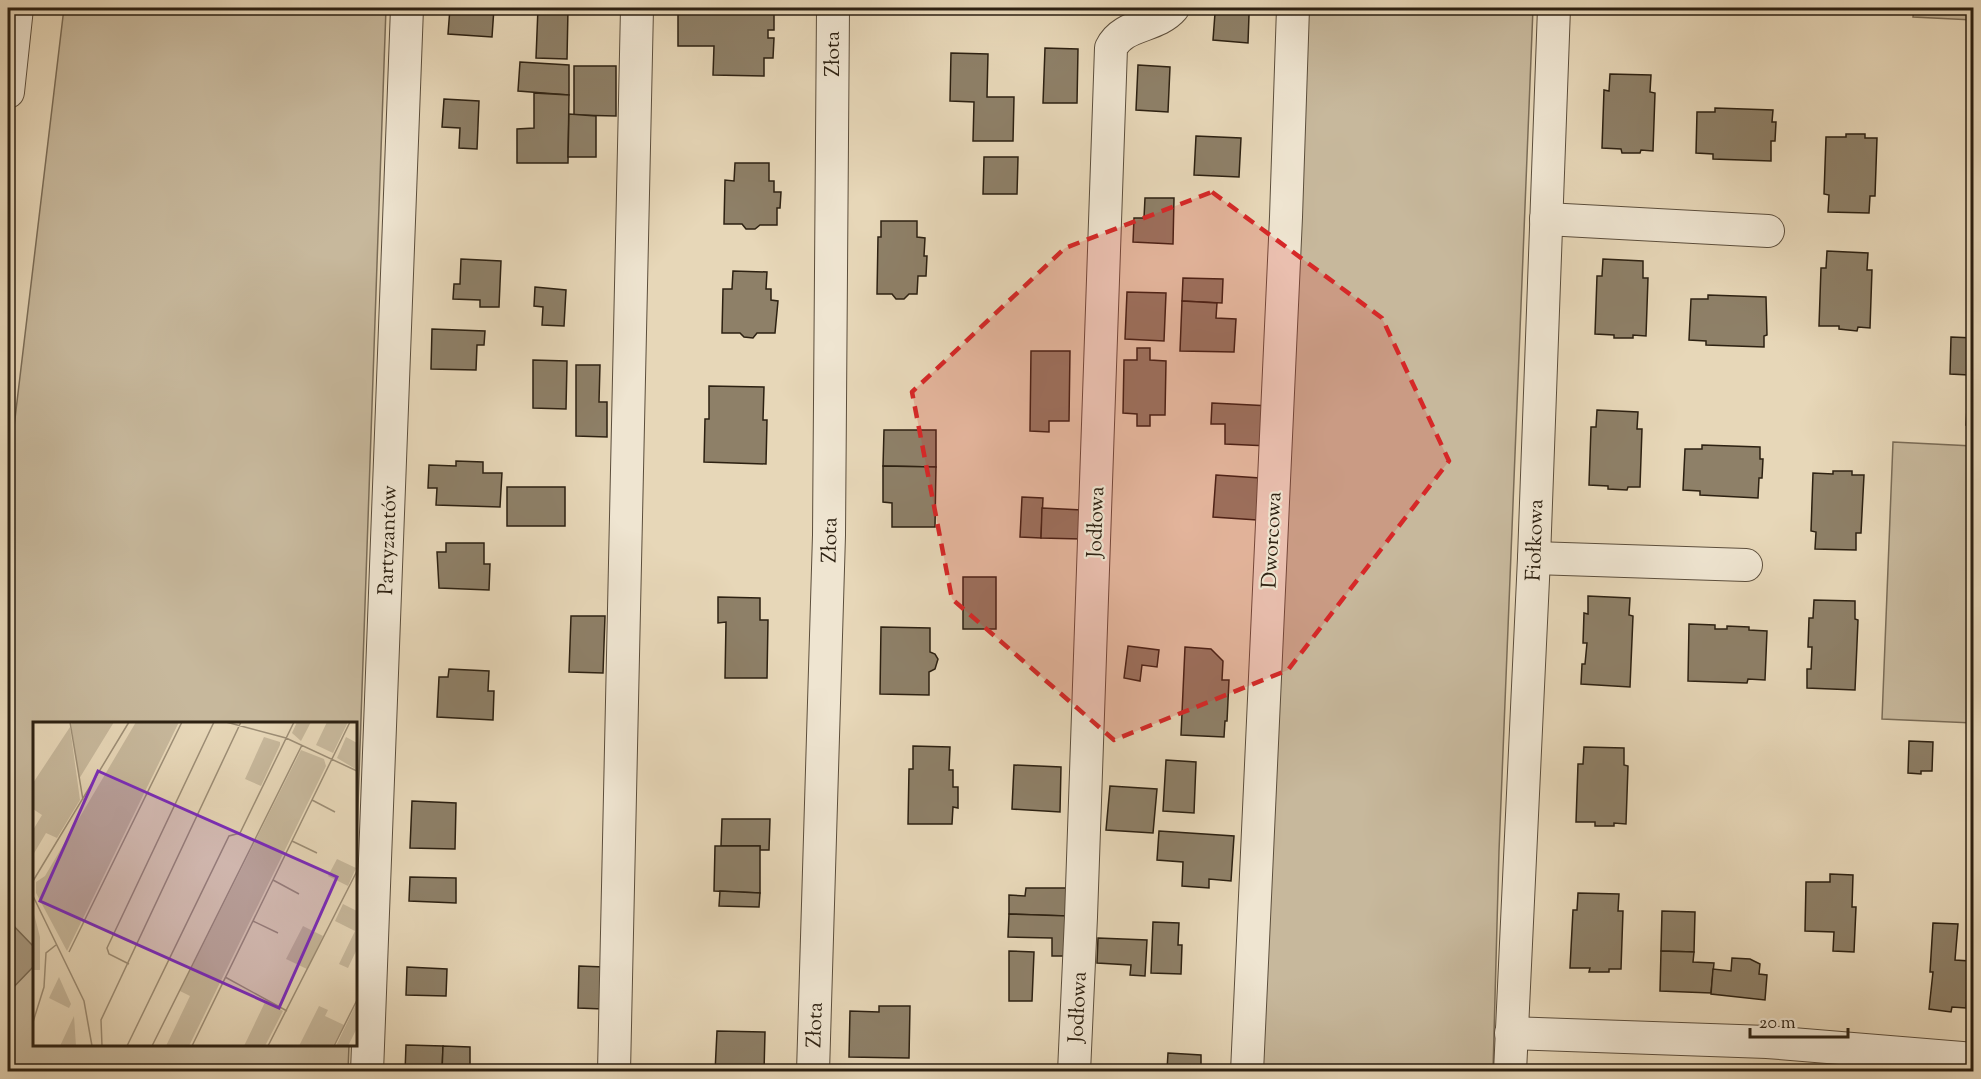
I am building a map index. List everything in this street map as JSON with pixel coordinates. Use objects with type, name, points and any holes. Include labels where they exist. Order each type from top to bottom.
[{"type":"street","points":[[8,92],[17,8]]},
{"type":"street","name":"Partyzantów","points":[[367,1071],[407,8]]},
{"type":"street","points":[[614,1071],[637,8]]},
{"type":"street","name":"Złota","points":[[813,1071],[830,535],[833,8]]},
{"type":"street","name":"Jodłowa","points":[[1074,1071],[1111,48],[1118,36],[1166,15],[1173,8]]},
{"type":"street","name":"Dworcowa","points":[[1247,1071],[1286,218],[1293,8]]},
{"type":"street","name":"Fiołkowa","points":[[1510,1071],[1534,558],[1554,8]]},
{"type":"street","points":[[1546,219],[1768,231]]},
{"type":"street","points":[[1534,558],[1746,565]]},
{"type":"street","points":[[1511,1033],[1767,1042],[1974,1059]]},
{"type":"highlighted area","points":[[1212,192],[1382,318],[1449,461],[1288,670],[1114,740],[952,599],[912,392],[1065,248]]},
{"type":"shaded area","points":[[64,8],[386,8],[357,833],[357,722],[33,722],[33,1046],[349,1046],[348,1071],[8,1072],[8,477]]},
{"type":"shaded area","points":[[1303,8],[1533,8],[1499,851],[1493,1071],[1253,1072]]},
{"type":"shaded area","points":[[1914,8],[1973,8],[1973,20],[1913,17]]},
{"type":"shaded area","points":[[1893,442],[1973,446],[1973,723],[1882,719]]},
{"type":"shaded area","points":[[8,920],[33,946],[33,967],[8,993]]},
{"type":"building","points":[[450,8],[494,8],[492,37],[448,34]]},
{"type":"building","points":[[538,8],[568,9],[567,59],[536,58]]},
{"type":"building","points":[[678,8],[774,8],[774,30],[768,30],[768,38],[774,38],[773,58],[764,58],[764,76],[713,75],[714,46],[678,46]]},
{"type":"building","points":[[1208,8],[1255,8],[1255,11],[1249,15],[1248,43],[1213,40],[1215,13]]},
{"type":"building","points":[[1719,8],[1776,8],[1776,11]]},
{"type":"building","points":[[1045,48],[1078,49],[1077,103],[1043,103]]},
{"type":"building","points":[[951,53],[988,54],[987,97],[1014,97],[1013,141],[973,141],[974,102],[950,101]]},
{"type":"building","points":[[520,62],[569,65],[569,95],[518,91]]},
{"type":"building","points":[[1138,65],[1170,67],[1168,112],[1136,110]]},
{"type":"building","points":[[574,66],[616,66],[616,116],[574,115]]},
{"type":"building","points":[[1610,74],[1651,75],[1650,92],[1655,93],[1653,151],[1622,153],[1621,149],[1602,148],[1604,90],[1609,91]]},
{"type":"building","points":[[534,93],[569,95],[568,163],[517,163],[517,129],[534,128]]},
{"type":"building","points":[[444,99],[479,101],[477,149],[459,148],[460,128],[442,127]]},
{"type":"building","points":[[1715,108],[1773,110],[1772,122],[1776,122],[1775,141],[1771,141],[1771,161],[1713,159],[1713,154],[1696,153],[1697,112],[1715,112]]},
{"type":"building","points":[[569,114],[596,116],[596,157],[568,157]]},
{"type":"building","points":[[1846,134],[1865,134],[1865,138],[1877,138],[1875,196],[1870,196],[1869,213],[1828,212],[1829,195],[1824,194],[1826,137],[1846,137]]},
{"type":"building","points":[[1196,136],[1241,138],[1239,177],[1194,175]]},
{"type":"building","points":[[984,157],[1018,157],[1017,194],[983,194]]},
{"type":"building","points":[[735,163],[769,163],[769,181],[774,181],[774,192],[781,192],[780,208],[777,208],[777,225],[760,225],[755,229],[746,229],[742,224],[724,224],[725,180],[734,181]]},
{"type":"building","points":[[1145,198],[1174,198],[1173,244],[1133,242],[1134,218],[1144,218]]},
{"type":"building","points":[[881,221],[917,221],[917,237],[925,238],[924,256],[927,256],[926,276],[918,276],[917,294],[909,294],[904,299],[896,299],[892,294],[877,294],[878,237],[881,237]]},
{"type":"building","points":[[1827,251],[1868,253],[1867,270],[1872,270],[1870,328],[1858,327],[1857,331],[1839,329],[1839,326],[1819,326],[1821,268],[1826,268]]},
{"type":"building","points":[[461,259],[501,261],[499,307],[480,307],[480,300],[453,299],[454,284],[460,284]]},
{"type":"building","points":[[1603,259],[1643,261],[1643,278],[1648,278],[1646,336],[1633,335],[1633,338],[1614,338],[1614,335],[1595,334],[1597,276],[1602,276]]},
{"type":"building","points":[[733,271],[767,272],[766,289],[771,289],[771,300],[778,301],[775,333],[757,333],[753,338],[744,337],[740,333],[722,333],[723,289],[732,289]]},
{"type":"building","points":[[1183,278],[1223,279],[1222,303],[1182,301]]},
{"type":"building","points":[[535,287],[566,290],[564,326],[542,325],[543,307],[534,306]]},
{"type":"building","points":[[1127,292],[1166,293],[1164,341],[1125,339]]},
{"type":"building","points":[[1708,295],[1766,297],[1767,335],[1764,336],[1764,347],[1706,345],[1706,341],[1689,340],[1691,299],[1708,299]]},
{"type":"building","points":[[1182,301],[1217,303],[1216,318],[1236,319],[1234,352],[1180,351]]},
{"type":"building","points":[[432,329],[485,331],[484,345],[477,345],[476,370],[431,369]]},
{"type":"building","points":[[1951,337],[1974,338],[1974,425],[1966,425],[1969,375],[1950,374]]},
{"type":"building","points":[[1137,348],[1150,348],[1150,360],[1166,361],[1165,415],[1150,415],[1150,426],[1137,426],[1137,414],[1123,413],[1124,360],[1137,360]]},
{"type":"building","points":[[1031,351],[1070,351],[1069,421],[1049,421],[1049,432],[1030,431]]},
{"type":"building","points":[[533,360],[567,361],[566,409],[533,408]]},
{"type":"building","points":[[576,365],[600,365],[599,402],[607,402],[607,437],[576,436]]},
{"type":"building","points":[[709,386],[764,387],[763,420],[767,420],[766,464],[704,462],[705,419],[709,419]]},
{"type":"building","points":[[1212,403],[1271,406],[1269,446],[1225,444],[1225,424],[1211,424]]},
{"type":"building","points":[[1597,410],[1638,412],[1637,429],[1642,429],[1640,487],[1628,487],[1627,490],[1589,485],[1591,427],[1596,427]]},
{"type":"building","points":[[884,430],[936,430],[936,467],[883,466]]},
{"type":"building","points":[[1702,445],[1760,447],[1760,459],[1763,459],[1758,498],[1700,495],[1700,491],[1683,490],[1685,449],[1702,449]]},
{"type":"building","points":[[456,461],[483,462],[483,473],[502,473],[500,507],[436,505],[437,488],[428,488],[429,465],[456,466]]},
{"type":"building","points":[[883,466],[936,467],[935,527],[892,527],[892,503],[883,502]]},
{"type":"building","points":[[1833,471],[1852,471],[1852,475],[1864,475],[1861,533],[1856,533],[1856,550],[1815,549],[1816,532],[1811,531],[1813,473],[1833,474]]},
{"type":"building","points":[[1216,475],[1260,478],[1257,520],[1213,517]]},
{"type":"building","points":[[507,487],[565,487],[565,526],[507,526]]},
{"type":"building","points":[[1022,497],[1043,498],[1041,538],[1020,537]]},
{"type":"building","points":[[1042,508],[1082,510],[1081,539],[1041,538]]},
{"type":"building","points":[[446,543],[484,543],[484,564],[490,564],[489,590],[439,588],[437,552],[446,552]]},
{"type":"building","points":[[963,577],[996,577],[996,629],[963,629]]},
{"type":"building","points":[[1588,596],[1630,598],[1629,615],[1633,616],[1630,687],[1581,684],[1582,664],[1585,664],[1587,643],[1583,643],[1584,613],[1588,614]]},
{"type":"building","points":[[718,597],[760,598],[760,620],[768,620],[767,678],[725,678],[726,622],[718,623]]},
{"type":"building","points":[[1814,600],[1855,601],[1855,619],[1858,620],[1855,690],[1807,688],[1807,669],[1811,669],[1812,647],[1808,647],[1809,618],[1813,618]]},
{"type":"building","points":[[571,616],[605,616],[603,673],[569,672]]},
{"type":"building","points":[[1689,624],[1715,625],[1715,629],[1727,629],[1727,626],[1767,631],[1765,680],[1748,679],[1747,683],[1688,681]]},
{"type":"building","points":[[881,627],[930,628],[930,652],[938,659],[935,669],[929,672],[929,695],[880,694]]},
{"type":"building","points":[[1128,646],[1159,650],[1157,667],[1142,665],[1140,681],[1124,678]]},
{"type":"building","points":[[1185,647],[1211,649],[1223,661],[1222,680],[1229,680],[1224,737],[1181,735]]},
{"type":"building","points":[[449,669],[489,671],[488,691],[494,691],[493,720],[437,717],[439,677],[448,677]]},
{"type":"building","points":[[1909,741],[1933,742],[1932,771],[1921,771],[1921,774],[1908,773]]},
{"type":"building","points":[[913,746],[950,747],[949,770],[953,770],[953,787],[958,787],[958,808],[953,807],[952,824],[908,824],[909,769],[913,769]]},
{"type":"building","points":[[1584,747],[1624,748],[1624,765],[1628,766],[1626,824],[1595,826],[1595,822],[1576,822],[1578,764],[1583,764]]},
{"type":"building","points":[[1166,760],[1196,762],[1194,813],[1163,811]]},
{"type":"building","points":[[1014,765],[1061,767],[1060,812],[1012,809]]},
{"type":"building","points":[[1110,786],[1157,789],[1153,833],[1106,830]]},
{"type":"building","points":[[412,801],[456,803],[455,849],[410,848]]},
{"type":"building","points":[[722,819],[770,819],[769,850],[760,850],[760,846],[721,846]]},
{"type":"building","points":[[1159,831],[1234,836],[1231,881],[1209,879],[1209,888],[1182,886],[1183,862],[1157,860]]},
{"type":"building","points":[[715,846],[760,846],[760,893],[714,891]]},
{"type":"building","points":[[1830,874],[1853,875],[1852,907],[1856,907],[1854,952],[1833,951],[1834,932],[1805,931],[1806,882],[1830,882]]},
{"type":"building","points":[[410,877],[456,878],[456,903],[409,901]]},
{"type":"building","points":[[1026,888],[1067,888],[1066,916],[1009,914],[1009,895],[1025,896]]},
{"type":"building","points":[[720,891],[760,893],[759,907],[719,906]]},
{"type":"building","points":[[1578,893],[1619,894],[1618,911],[1623,911],[1621,969],[1609,969],[1609,972],[1589,972],[1590,968],[1570,968],[1573,910],[1577,910]]},
{"type":"building","points":[[1662,911],[1695,912],[1694,952],[1661,951]]},
{"type":"building","points":[[1009,914],[1069,916],[1068,956],[1052,956],[1052,938],[1008,937]]},
{"type":"building","points":[[1153,922],[1179,923],[1178,945],[1182,945],[1181,974],[1151,973]]},
{"type":"building","points":[[1933,923],[1958,924],[1955,960],[1970,961],[1966,1008],[1952,1007],[1951,1012],[1929,1009],[1933,972],[1930,972]]},
{"type":"building","points":[[1098,938],[1147,940],[1145,976],[1130,975],[1131,965],[1097,963]]},
{"type":"building","points":[[1009,951],[1034,952],[1032,1001],[1009,1001]]},
{"type":"building","points":[[1661,951],[1694,952],[1693,962],[1714,963],[1711,993],[1660,991]]},
{"type":"building","points":[[1732,958],[1750,959],[1760,964],[1759,974],[1767,975],[1765,1000],[1711,994],[1713,969],[1731,971]]},
{"type":"building","points":[[579,966],[604,967],[603,1009],[578,1008]]},
{"type":"building","points":[[407,967],[447,969],[446,996],[406,995]]},
{"type":"building","points":[[879,1006],[910,1006],[909,1058],[849,1057],[850,1011],[879,1012]]},
{"type":"building","points":[[717,1031],[765,1032],[764,1072],[715,1072]]},
{"type":"building","points":[[406,1045],[443,1046],[442,1072],[405,1072]]},
{"type":"building","points":[[443,1046],[470,1047],[470,1072],[442,1072]]},
{"type":"building","points":[[1168,1053],[1201,1055],[1201,1072],[1164,1072],[1167,1070]]}]
